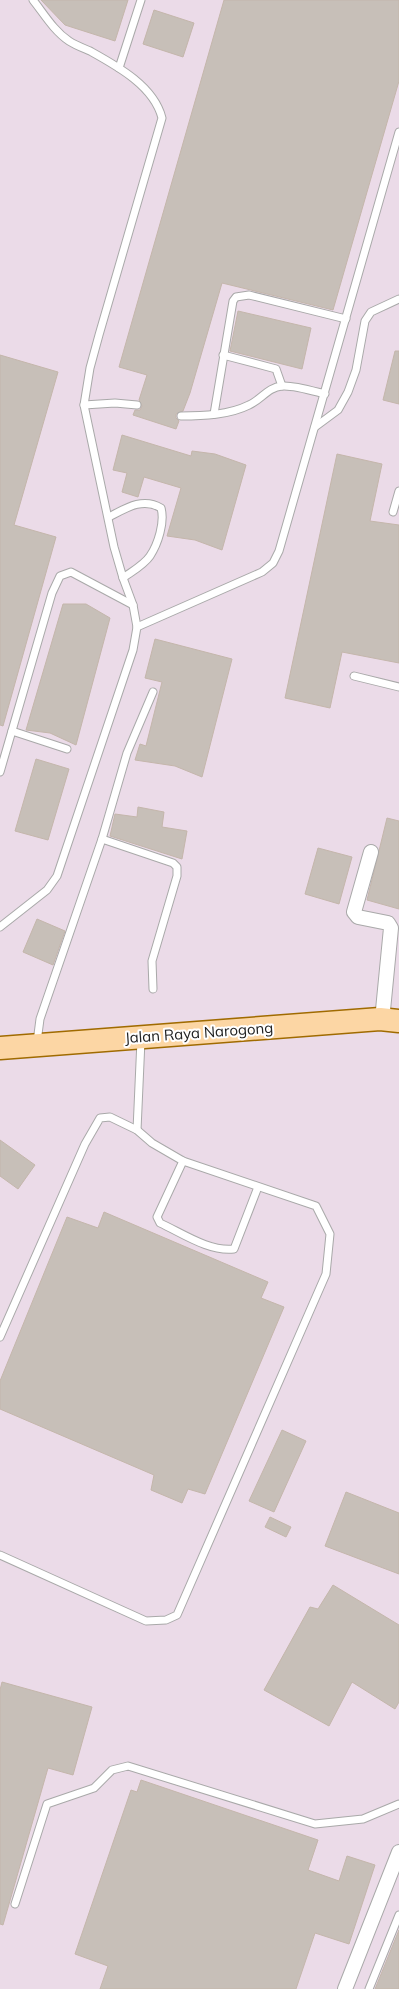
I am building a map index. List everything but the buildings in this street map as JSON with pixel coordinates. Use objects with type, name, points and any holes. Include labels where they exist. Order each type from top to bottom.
[{"type":"main road","name":"Jalan Raya Narogong","points":[[0,1048],[389,1020]]},
{"type":"street","points":[[370,852],[354,912],[358,917],[388,922],[391,928],[383,1010],[389,1020]]},
{"type":"street","points":[[345,1989],[399,1852]]},
{"type":"lane","points":[[0,927],[48,890],[57,876],[133,650],[137,627],[133,605],[114,547],[84,405],[98,335],[162,118],[159,106],[149,93],[118,68],[69,41],[33,0]]},
{"type":"lane","points":[[118,68],[141,0]]},
{"type":"lane","points":[[137,627],[262,572],[273,563],[279,551],[325,394],[399,132]]},
{"type":"lane","points":[[214,414],[234,301],[239,295],[249,295],[346,319]]},
{"type":"lane","points":[[315,427],[338,410],[348,392],[356,370],[365,321],[371,312],[399,299]]},
{"type":"lane","points":[[224,355],[276,369],[282,386]]},
{"type":"lane","points":[[181,416],[204,416],[228,412],[250,405],[267,391],[282,386],[325,394]]},
{"type":"lane","points":[[84,405],[115,403],[137,405]]},
{"type":"lane","points":[[393,512],[399,491]]},
{"type":"lane","points":[[109,517],[140,503],[158,506],[161,508],[163,515],[158,540],[150,557],[123,578]]},
{"type":"lane","points":[[0,772],[52,594],[60,576],[71,572],[133,605]]},
{"type":"lane","points":[[354,676],[399,687]]},
{"type":"lane","points":[[37,1045],[40,1019],[102,839],[127,753],[153,692]]},
{"type":"lane","points":[[12,731],[67,749]]},
{"type":"lane","points":[[102,839],[173,862],[177,867],[177,876],[152,961],[153,989]]},
{"type":"lane","points":[[137,1130],[141,1037]]},
{"type":"lane","points":[[0,1337],[85,1144],[100,1118],[110,1117],[137,1130],[152,1143],[183,1161],[316,1206],[330,1234],[326,1274],[177,1615],[166,1620],[146,1621],[0,1555]]},
{"type":"lane","points":[[183,1161],[157,1217],[160,1223],[212,1247],[227,1250],[234,1249],[258,1187]]},
{"type":"lane","points":[[15,1904],[47,1804],[94,1788],[112,1770],[128,1766],[315,1824],[363,1819],[399,1804]]},
{"type":"lane","points":[[369,1989],[399,1915]]},
{"type":"shaded area","points":[[0,0],[399,0],[399,1989],[0,1989]]}]
